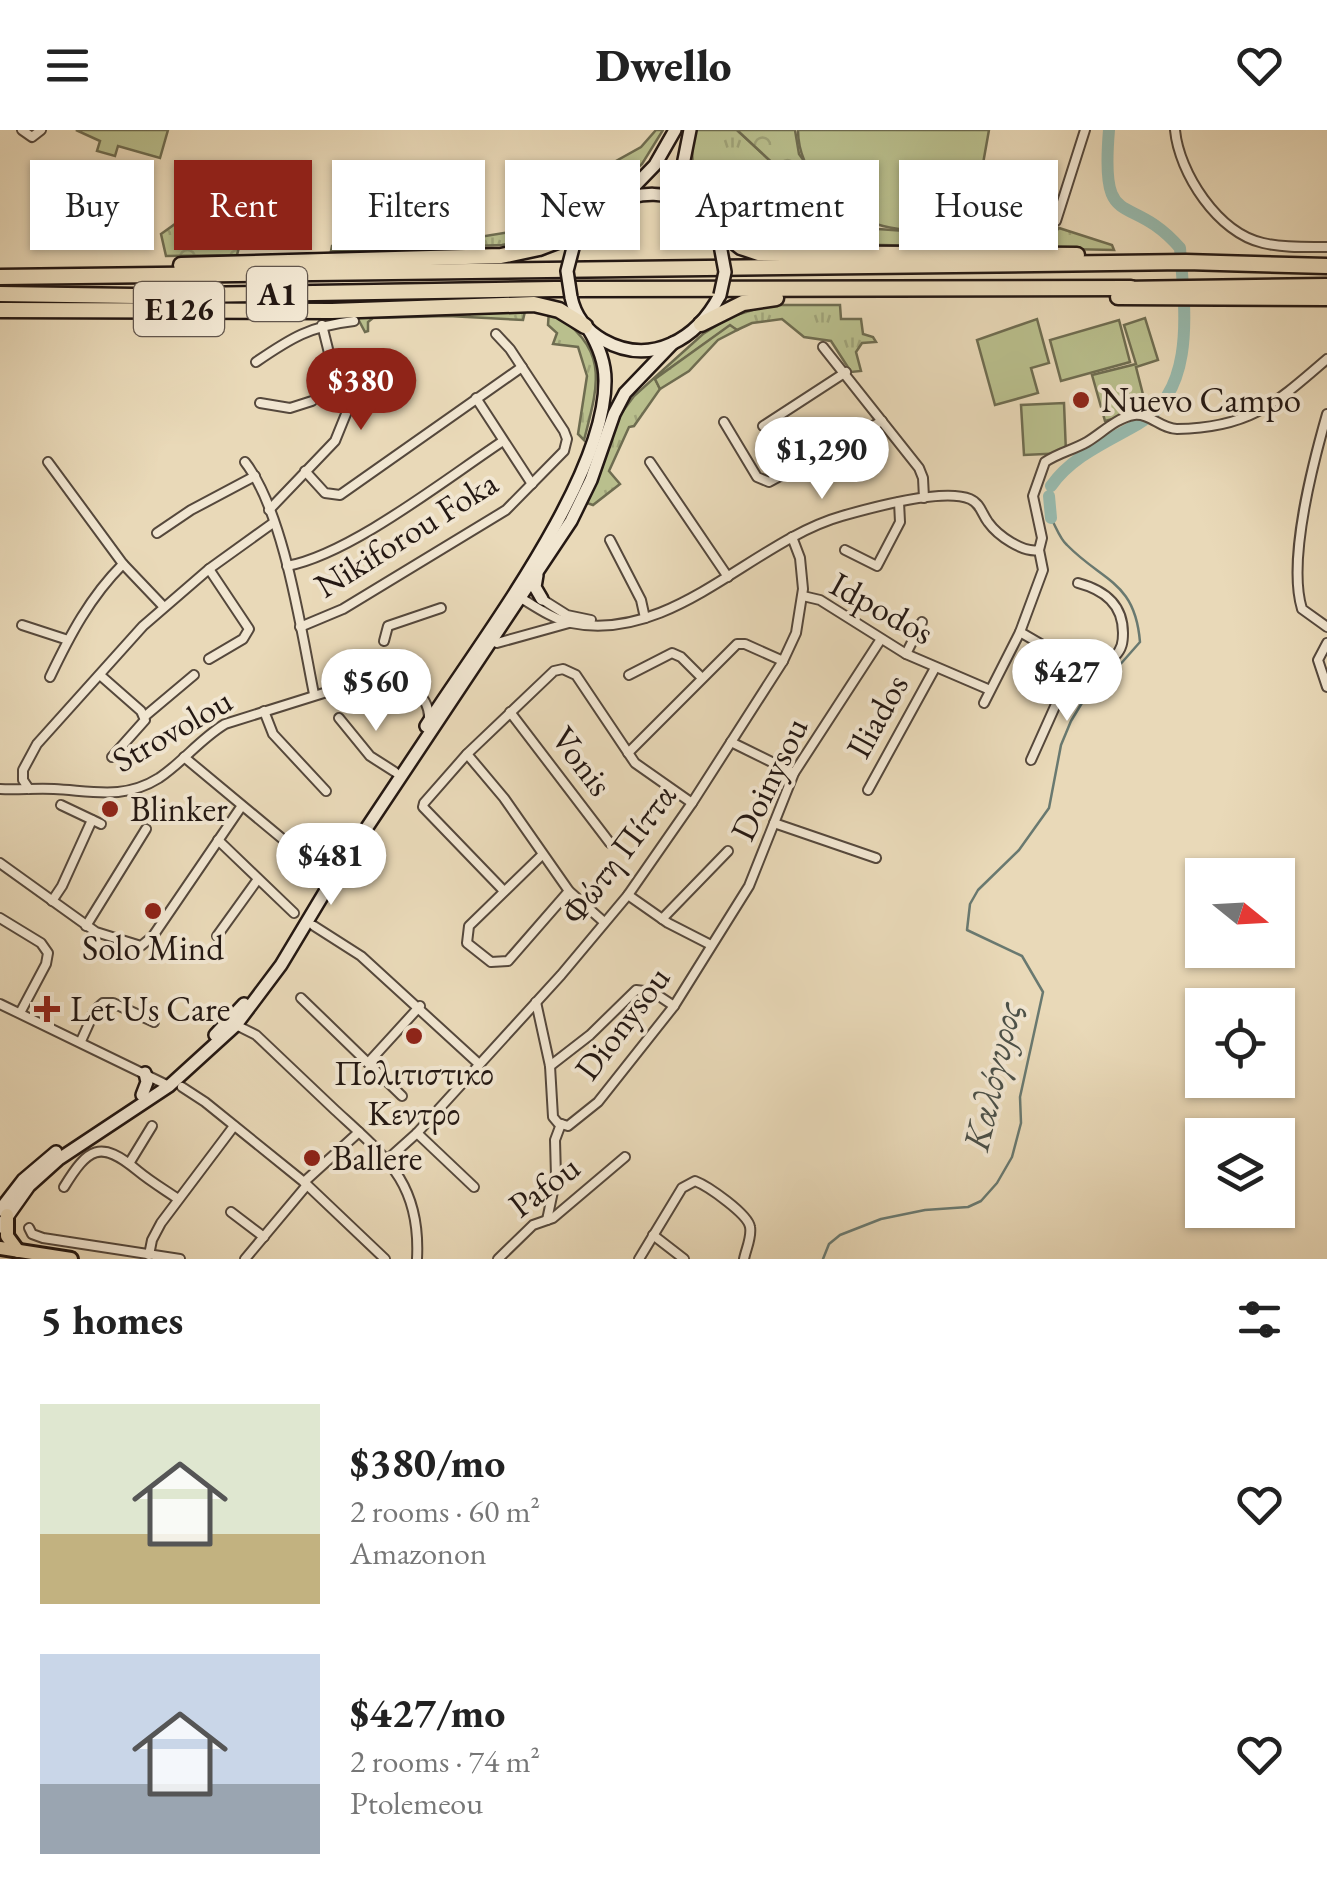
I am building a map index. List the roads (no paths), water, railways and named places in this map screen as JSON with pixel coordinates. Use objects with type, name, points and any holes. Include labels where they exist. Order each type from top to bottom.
[{"type":"highway","points":[[0,273],[466,258],[532,250]]},
{"type":"highway","points":[[749,250],[759,254],[954,252],[1133,260]]},
{"type":"highway","name":"A1","points":[[0,273],[1186,258],[1327,264]]},
{"type":"highway","name":"A1","points":[[0,294],[1132,288],[1192,293],[1327,286]]},
{"type":"highway","points":[[1031,296],[1132,288]]},
{"type":"highway","points":[[701,324],[743,303],[770,298],[1158,298],[1192,293],[1327,298]]},
{"type":"highway","points":[[134,296],[179,302]]},
{"type":"highway","points":[[0,308],[252,302],[355,315],[544,305],[560,310],[587,328]]},
{"type":"highway","name":"E126","points":[[0,308],[355,315]]},
{"type":"main road","points":[[640,183],[675,130]]},
{"type":"main road","points":[[684,160],[690,130]]},
{"type":"main road","points":[[2,1217],[58,1160],[171,1083],[236,1025],[281,965],[329,877],[518,594],[580,477],[606,380],[604,364],[573,309],[567,272],[574,250]]},
{"type":"main road","points":[[587,328],[617,347],[640,352],[672,343],[701,324],[720,295],[724,272],[721,250]]},
{"type":"main road","points":[[18,1251],[6,1236],[2,1217],[23,1180],[54,1153],[142,1096],[171,1083],[247,1001],[276,962],[444,698],[571,521],[592,480],[625,393],[672,343]]},
{"type":"main road","points":[[518,594],[522,603],[538,602],[538,570]]},
{"type":"main road","points":[[140,1070],[146,1082],[142,1096]]},
{"type":"main road","points":[[0,1248],[71,1259]]},
{"type":"street","points":[[22,130],[32,137],[41,130]]},
{"type":"street","points":[[1058,215],[1085,130]]},
{"type":"street","points":[[1175,130],[1177,150],[1186,173],[1207,201],[1241,234],[1262,243],[1327,247]]},
{"type":"street","points":[[256,362],[304,331],[355,315]]},
{"type":"street","points":[[269,510],[339,436],[349,405],[331,362],[322,324]]},
{"type":"street","name":"Nikiforou Foka","points":[[300,628],[336,614],[506,510],[563,453],[567,439],[522,367],[496,334]]},
{"type":"street","points":[[823,347],[922,473],[924,498]]},
{"type":"street","points":[[984,703],[1020,632],[1043,570],[1042,538],[1033,496],[1041,466],[1122,419],[1147,417],[1172,429],[1239,420],[1282,399],[1327,358]]},
{"type":"street","points":[[305,472],[325,494],[340,494],[522,367]]},
{"type":"street","points":[[763,426],[846,372]]},
{"type":"street","points":[[476,398],[532,484]]},
{"type":"street","points":[[260,403],[290,408],[312,401]]},
{"type":"street","points":[[1327,414],[1303,518],[1299,593],[1302,609],[1327,627]]},
{"type":"street","points":[[724,422],[757,477],[768,482],[882,421]]},
{"type":"street","points":[[287,566],[316,558],[354,538],[503,440]]},
{"type":"street","points":[[1316,460],[1327,462]]},
{"type":"street","points":[[48,462],[124,564],[163,606]]},
{"type":"street","points":[[245,462],[269,510],[287,566],[314,694]]},
{"type":"street","points":[[650,462],[728,577]]},
{"type":"street","points":[[157,534],[191,510],[255,476]]},
{"type":"street","points":[[497,643],[569,623],[645,618],[698,596],[792,537],[832,518],[899,502],[960,497],[973,500],[994,528],[1029,551],[1040,550]]},
{"type":"street","points":[[845,550],[877,566],[900,522],[899,502]]},
{"type":"street","points":[[29,789],[23,775],[34,749],[163,606],[273,523]]},
{"type":"street","name":"Φώτη Πίττα","points":[[388,1159],[417,1133],[628,896],[692,803],[783,662],[796,633],[803,596],[800,558],[792,537]]},
{"type":"street","points":[[610,540],[645,618]]},
{"type":"street","points":[[50,677],[98,589],[124,564]]},
{"type":"street","points":[[209,659],[243,640],[249,629],[210,569]]},
{"type":"street","points":[[1031,760],[1070,673],[1108,662],[1118,653],[1122,642],[1123,624],[1116,605],[1098,590],[1078,584]]},
{"type":"street","points":[[518,594],[568,615],[615,622]]},
{"type":"street","name":"Idpodos","points":[[803,596],[820,600],[906,654],[990,690]]},
{"type":"street","points":[[538,602],[569,623]]},
{"type":"street","points":[[384,641],[388,626],[441,608]]},
{"type":"street","points":[[906,654],[922,622]]},
{"type":"street","points":[[22,625],[68,640]]},
{"type":"street","points":[[1020,632],[1062,657],[1070,673]]},
{"type":"street","name":"Doinysou","points":[[711,945],[749,886],[794,773],[881,639]]},
{"type":"street","points":[[628,752],[741,643],[783,662]]},
{"type":"street","points":[[1327,643],[1318,662],[1327,687]]},
{"type":"street","points":[[629,676],[672,653],[702,678]]},
{"type":"street","name":"Iliados","points":[[868,790],[935,668]]},
{"type":"street","points":[[504,892],[423,806],[468,754],[546,677],[558,670],[578,677],[646,774],[692,803]]},
{"type":"street","points":[[112,757],[142,726],[144,717],[194,675]]},
{"type":"street","points":[[100,676],[144,717]]},
{"type":"street","name":"Strovolou","points":[[0,789],[122,794],[158,778],[225,724],[314,694],[385,676],[402,681],[432,701],[444,698]]},
{"type":"street","points":[[420,695],[429,708],[429,721]]},
{"type":"street","points":[[264,712],[273,734],[326,791]]},
{"type":"street","name":"Vonis","points":[[510,712],[610,843]]},
{"type":"street","points":[[338,718],[367,752],[395,772]]},
{"type":"street","points":[[731,742],[794,773]]},
{"type":"street","points":[[468,754],[569,891],[604,922]]},
{"type":"street","points":[[184,757],[329,877]]},
{"type":"street","points":[[52,901],[97,822],[61,805]]},
{"type":"street","points":[[0,863],[86,926],[141,946],[153,936],[241,807]]},
{"type":"street","points":[[774,823],[876,858]]},
{"type":"street","points":[[86,926],[146,830]]},
{"type":"street","points":[[218,840],[294,913]]},
{"type":"street","points":[[662,920],[728,851]]},
{"type":"street","points":[[542,854],[466,932],[467,943],[496,964],[506,962],[569,891]]},
{"type":"street","points":[[217,936],[258,880]]},
{"type":"street","points":[[628,896],[662,920],[711,945]]},
{"type":"street","points":[[0,918],[40,943],[48,953],[20,1013]]},
{"type":"street","points":[[314,926],[361,956],[479,1064]]},
{"type":"street","name":"Dionysou","points":[[564,1125],[598,1102],[674,1006],[711,945]]},
{"type":"street","points":[[550,1066],[590,1035],[636,990],[653,992],[674,1006]]},
{"type":"street","points":[[300,998],[402,1096]]},
{"type":"street","points":[[536,1002],[550,1066],[552,1113],[564,1125],[556,1140],[556,1177],[547,1220]]},
{"type":"street","points":[[80,1042],[103,1003],[114,1003],[154,1022]]},
{"type":"street","points":[[0,1004],[171,1083],[234,1126],[306,1184],[385,1259]]},
{"type":"street","points":[[368,1063],[420,1006]]},
{"type":"street","points":[[245,1014],[256,1035]]},
{"type":"street","points":[[236,1025],[256,1035],[388,1159],[405,1187],[412,1209],[417,1259]]},
{"type":"street","points":[[130,1162],[152,1126]]},
{"type":"street","points":[[150,1255],[154,1235],[234,1126]]},
{"type":"street","points":[[246,1259],[306,1184],[358,1132]]},
{"type":"street","points":[[417,1133],[474,1186]]},
{"type":"street","points":[[64,1187],[77,1164],[92,1152],[112,1153],[178,1199]]},
{"type":"street","name":"Pafou","points":[[498,1259],[533,1226],[562,1211],[625,1157]]},
{"type":"street","points":[[639,1259],[682,1188],[696,1182],[747,1219],[750,1236],[744,1259]]},
{"type":"street","points":[[231,1212],[264,1237]]},
{"type":"street","points":[[28,1228],[43,1238],[136,1256],[180,1259]]},
{"type":"street","points":[[653,1234],[684,1259]]},
{"type":"waterway","name":"Καλόγυρος","points":[[1051,486],[1080,458],[1157,409],[1179,368],[1183,345],[1180,248],[1162,230],[1122,207],[1114,198],[1107,163],[1109,130]]},
{"type":"waterway","name":"Καλόγυρος","points":[[1049,496],[1051,518]]},
{"type":"waterway","name":"Καλόγυρος","points":[[823,1259],[829,1244],[840,1235],[881,1219],[968,1207],[981,1201],[1012,1157],[1021,1123],[1020,1097],[1043,992],[1022,956],[967,930],[970,904],[978,890],[1019,850],[1049,808],[1061,745],[1088,693],[1110,676],[1140,642],[1132,606],[1124,594],[1065,542],[1051,518]]},
{"type":"place","name":"Nuevo Campo","points":[[1081,400]]},
{"type":"place","name":"Blinker","points":[[110,809]]},
{"type":"place","name":"Solo Mind","points":[[153,911]]},
{"type":"place","name":"Let Us Care","points":[[47,1009]]},
{"type":"place","name":"Πολιτιστικο Κεντρο","points":[[414,1036]]},
{"type":"place","name":"Ballere","points":[[312,1158]]}]
